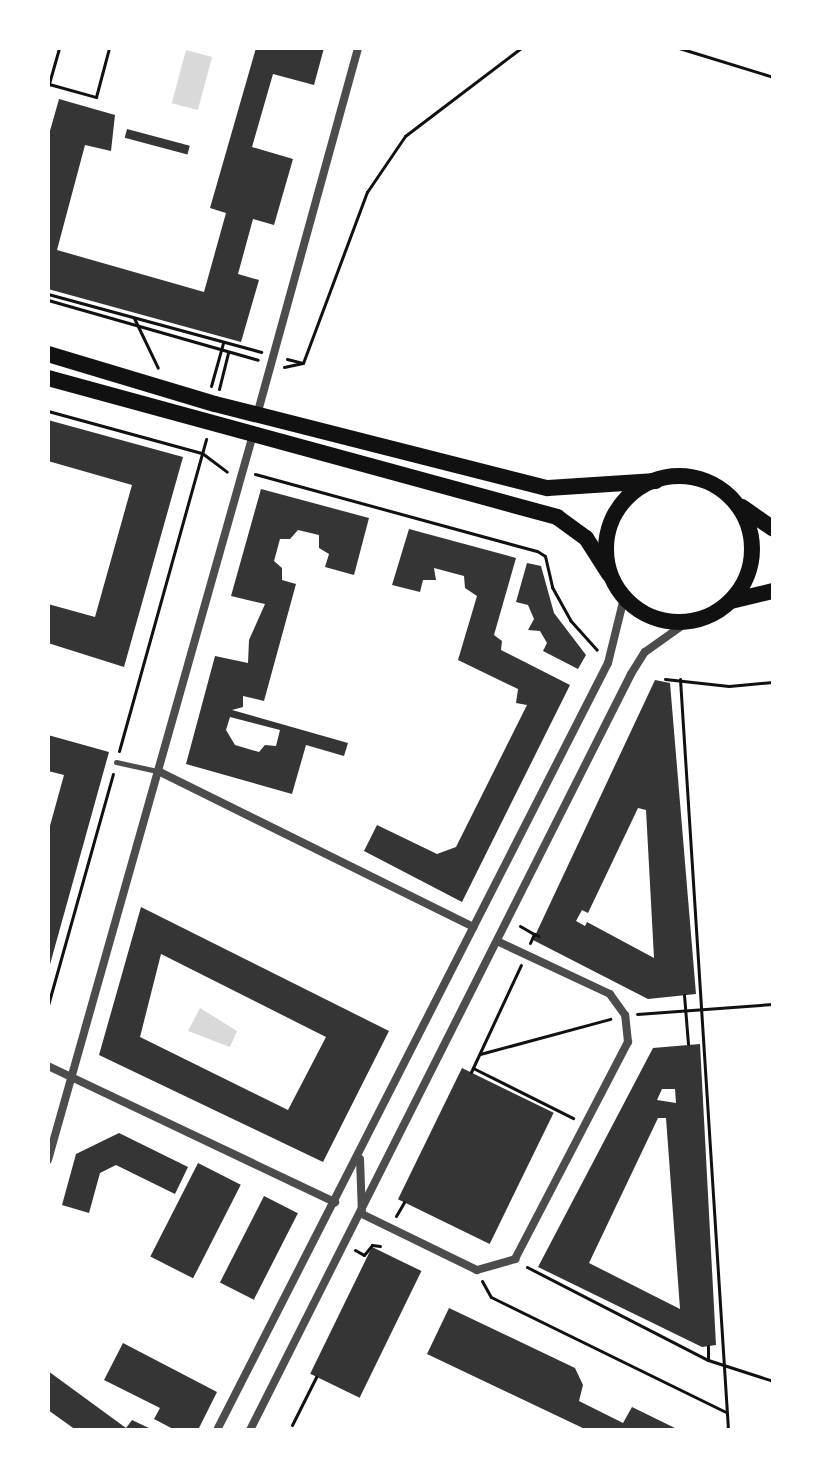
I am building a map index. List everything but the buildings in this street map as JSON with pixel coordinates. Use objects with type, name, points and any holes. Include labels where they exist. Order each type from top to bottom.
[{"type":"main road","points":[[48,354],[207,402],[548,488],[697,478],[773,529]]},
{"type":"main road","points":[[48,378],[252,438],[557,517],[586,538],[624,598],[650,616],[686,623],[702,621],[731,601],[747,579],[753,551],[738,504]]},
{"type":"main road","points":[[609,574],[611,521],[631,494],[656,481]]},
{"type":"main road","points":[[731,601],[773,591]]},
{"type":"street","points":[[257,415],[358,48]]},
{"type":"street","points":[[48,1160],[252,438]]},
{"type":"street","points":[[217,1430],[608,663],[624,598]]},
{"type":"street","points":[[250,1430],[362,1214],[631,674],[645,652],[686,623]]},
{"type":"street","points":[[158,771],[474,927]]},
{"type":"street","points":[[362,1214],[477,1270],[515,1259],[628,1042],[625,1015],[610,994],[499,942]]},
{"type":"street","points":[[48,1066],[335,1202]]},
{"type":"street","points":[[359,1155],[362,1214]]},
{"type":"lane","points":[[116,762],[158,771]]},
{"type":"path","points":[[59,48],[48,86],[96,97],[109,48]]},
{"type":"path","points":[[48,294],[223,342],[290,368],[303,363],[367,192],[405,136],[521,48]]},
{"type":"path","points":[[679,48],[773,77]]},
{"type":"path","points":[[48,300],[221,350],[303,363]]},
{"type":"path","points":[[134,318],[134,325],[161,372],[158,387]]},
{"type":"path","points":[[207,402],[223,342]]},
{"type":"path","points":[[48,411],[202,453],[240,481],[258,473],[537,551],[545,556],[552,587],[570,620],[608,663]]},
{"type":"path","points":[[48,1005],[202,453]]},
{"type":"path","points":[[665,679],[729,686],[773,682]]},
{"type":"path","points":[[680,679],[728,1430]]},
{"type":"path","points":[[539,936],[534,934],[472,1070],[586,1124]]},
{"type":"path","points":[[684,995],[688,1044]]},
{"type":"path","points":[[480,1054],[625,1015],[773,1004]]},
{"type":"path","points":[[508,1263],[529,1267],[708,1360],[773,1381]]},
{"type":"path","points":[[477,1270],[491,1297],[727,1412]]},
{"type":"path","points":[[708,1346],[708,1360]]},
{"type":"path","points":[[292,1425],[316,1377]]},
{"type":"shaded area","points":[[186,50],[212,57],[198,110],[172,103]]},
{"type":"shaded area","points":[[200,1008],[237,1031],[230,1047],[188,1031]]}]
